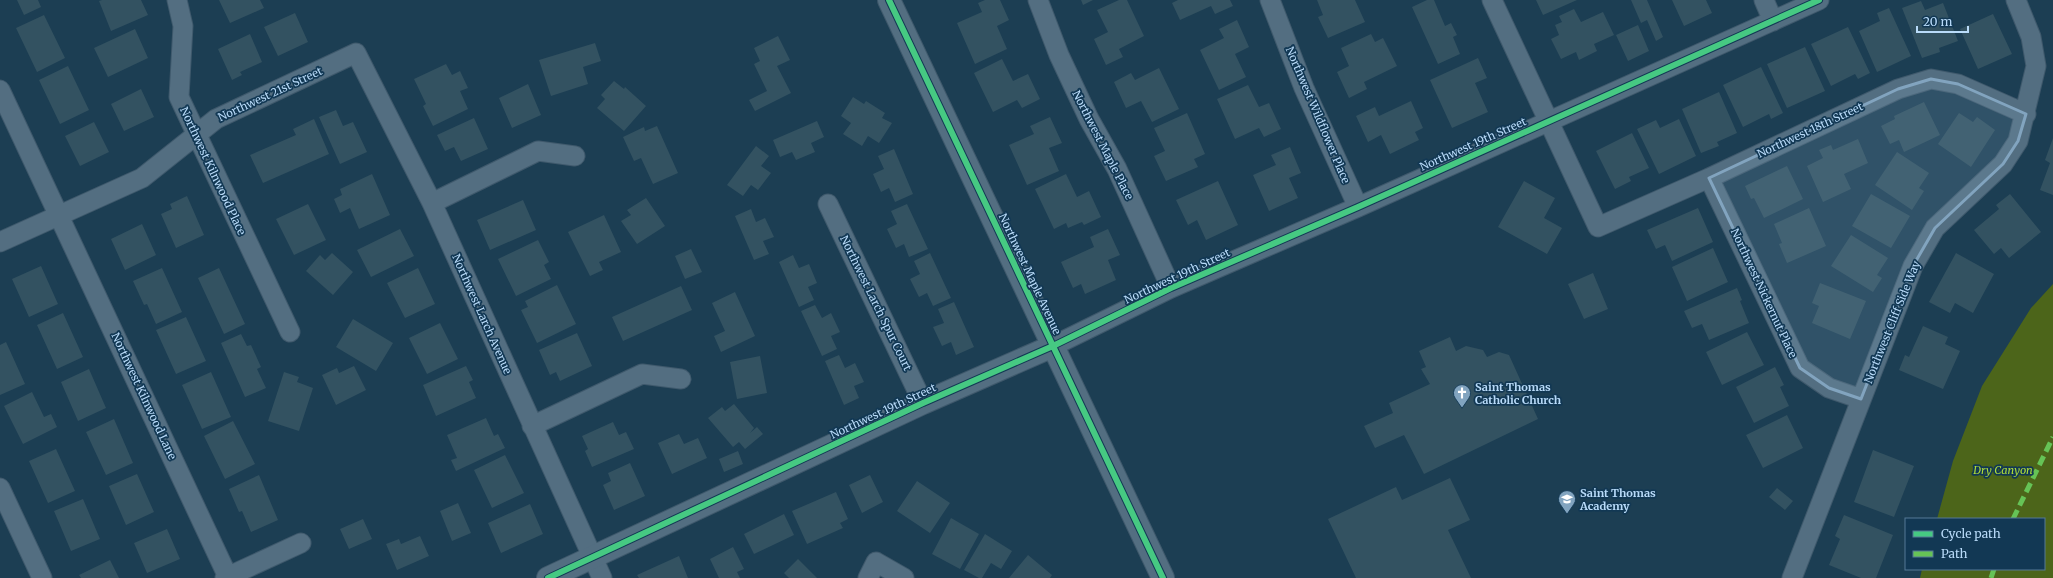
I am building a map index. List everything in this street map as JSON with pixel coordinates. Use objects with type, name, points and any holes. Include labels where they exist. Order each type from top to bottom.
[{"type":"main road","name":"Northwest Maple Avenue","points":[[889,0],[1163,578]]},
{"type":"main road","name":"Northwest 19th Street","points":[[548,578],[923,403],[1053,346]]},
{"type":"street","name":"Northwest Kilnwood Place","points":[[177,0],[184,26],[179,97],[290,332]]},
{"type":"street","name":"Northwest Maple Place","points":[[1038,0],[1062,62],[1089,119],[1117,169],[1171,288]]},
{"type":"street","name":"Northwest Wildflower Place","points":[[1270,0],[1304,88],[1358,207]]},
{"type":"street","points":[[1492,0],[1548,121]]},
{"type":"street","points":[[1764,0],[1773,21]]},
{"type":"street","name":"Northwest 19th Street","points":[[1053,346],[1171,288],[1358,207],[1819,0]]},
{"type":"street","name":"Northwest Cliff Side Way","points":[[1792,578],[1917,259],[1935,228],[2002,164],[2018,141],[2026,114],[2036,66],[2031,37],[2016,0]]},
{"type":"street","name":"Northwest 21st Street","points":[[0,242],[142,178],[216,119],[356,53]]},
{"type":"street","name":"Northwest Larch Avenue","points":[[356,53],[432,203],[602,578]]},
{"type":"street","name":"Northwest 18th Street","points":[[1548,121],[1598,227],[1709,178],[1898,89],[1931,79],[1958,84],[2026,114]]},
{"type":"street","name":"Northwest Kilnwood Lane","points":[[0,90],[227,577]]},
{"type":"street","points":[[432,203],[538,151],[575,156]]},
{"type":"street","name":"Northwest Nickernut Place","points":[[1709,178],[1800,368],[1828,388],[1861,399]]},
{"type":"street","name":"Northwest Larch Spur Court","points":[[828,204],[923,403]]},
{"type":"street","points":[[532,426],[642,374],[681,379]]},
{"type":"street","points":[[0,488],[42,578]]},
{"type":"street","points":[[227,577],[301,543]]},
{"type":"street","points":[[868,578],[876,562],[904,578]]},
{"type":"highlighted area","points":[[1931,79],[1958,84],[2026,114],[2018,141],[2003,164],[1935,228],[1913,266],[1861,399],[1829,388],[1800,368],[1709,178],[1898,89]]},
{"type":"green space","name":"Dry Canyon","points":[[2053,284],[2053,578],[1920,578],[1922,570],[2045,570],[2045,518],[1937,518],[1953,461],[1982,386],[2031,308]]},
{"type":"building","points":[[17,0],[38,0],[41,7],[24,15]]},
{"type":"building","points":[[141,0],[148,15],[111,31],[99,1]]},
{"type":"building","points":[[219,0],[260,0],[264,8],[230,23]]},
{"type":"building","points":[[985,0],[1000,0],[1009,20],[997,26],[1007,49],[975,64],[957,23],[982,12],[978,3]]},
{"type":"building","points":[[1081,0],[1093,0],[1083,5]]},
{"type":"building","points":[[1119,0],[1127,0],[1144,36],[1119,49],[1123,57],[1106,65],[1094,39],[1108,32],[1097,10]]},
{"type":"building","points":[[1178,0],[1230,0],[1233,6],[1215,14],[1211,6],[1180,20],[1172,3]]},
{"type":"building","points":[[1317,0],[1355,0],[1365,22],[1328,38],[1318,17],[1323,15]]},
{"type":"building","points":[[1427,0],[1434,0],[1445,26],[1451,23],[1457,35],[1453,37],[1460,54],[1438,64],[1412,7]]},
{"type":"building","points":[[1536,0],[1577,0],[1543,15]]},
{"type":"building","points":[[1631,0],[1647,0],[1663,37],[1656,41],[1647,20],[1641,23]]},
{"type":"building","points":[[1672,0],[1706,0],[1712,13],[1684,26]]},
{"type":"building","points":[[1921,1],[1925,10],[1943,3],[1958,41],[1939,48],[1940,52],[1922,58],[1902,8]]},
{"type":"building","points":[[1889,8],[1911,56],[1877,72],[1859,31],[1880,21],[1877,13]]},
{"type":"building","points":[[1574,9],[1581,22],[1603,12],[1614,35],[1594,44],[1597,51],[1579,60],[1576,52],[1561,59],[1551,39],[1559,35],[1555,25],[1562,22],[1559,16]]},
{"type":"building","points":[[295,13],[308,42],[278,56],[264,27]]},
{"type":"building","points":[[1993,14],[2012,54],[1978,69],[1960,29]]},
{"type":"building","points":[[44,15],[65,58],[37,72],[16,28]]},
{"type":"building","points":[[1237,20],[1249,47],[1235,54],[1246,77],[1219,90],[1200,50],[1224,38],[1219,29]]},
{"type":"building","points":[[1638,25],[1649,51],[1628,61],[1616,35]]},
{"type":"building","points":[[1848,27],[1870,73],[1858,79],[1855,74],[1831,86],[1811,44]]},
{"type":"building","points":[[135,29],[148,58],[108,77],[94,48]]},
{"type":"building","points":[[250,34],[262,62],[240,72],[242,75],[232,80],[218,49]]},
{"type":"building","points":[[1371,34],[1375,42],[1383,38],[1397,66],[1364,82],[1367,89],[1349,98],[1337,72],[1349,66],[1341,48]]},
{"type":"building","points":[[778,36],[790,60],[777,66],[791,93],[755,111],[749,100],[767,91],[754,64],[760,61],[754,48]]},
{"type":"building","points":[[595,43],[601,61],[583,67],[588,84],[551,96],[539,60]]},
{"type":"building","points":[[1805,47],[1825,91],[1787,108],[1767,64]]},
{"type":"building","points":[[1478,58],[1487,78],[1475,83],[1488,112],[1452,128],[1430,80]]},
{"type":"building","points":[[1002,59],[1013,81],[1028,74],[1040,99],[1022,108],[1017,100],[993,112],[974,73]]},
{"type":"building","points":[[446,64],[452,75],[460,71],[468,88],[460,91],[468,109],[433,126],[423,106],[426,104],[414,79]]},
{"type":"building","points":[[68,66],[89,110],[60,124],[39,80]]},
{"type":"building","points":[[1761,67],[1783,113],[1771,119],[1769,114],[1743,127],[1723,85]]},
{"type":"building","points":[[1159,68],[1179,109],[1152,122],[1141,101],[1126,108],[1114,82],[1131,73],[1135,80]]},
{"type":"building","points":[[614,81],[624,89],[625,87],[646,106],[624,131],[597,108],[605,99],[601,95]]},
{"type":"building","points":[[528,84],[541,115],[512,128],[499,98]]},
{"type":"building","points":[[1248,85],[1259,107],[1269,103],[1281,129],[1264,137],[1259,128],[1235,139],[1217,99]]},
{"type":"building","points":[[141,89],[154,117],[124,131],[111,104]]},
{"type":"building","points":[[1719,92],[1737,133],[1717,142],[1719,146],[1701,153],[1682,109]]},
{"type":"building","points":[[853,97],[864,104],[866,101],[885,113],[882,118],[892,123],[879,143],[868,136],[862,146],[843,134],[851,123],[841,116]]},
{"type":"building","points":[[1411,101],[1423,128],[1415,132],[1419,140],[1390,154],[1381,135],[1368,142],[1356,116],[1375,107],[1379,116]]},
{"type":"building","points":[[1924,102],[1940,135],[1904,152],[1899,140],[1890,144],[1881,126],[1895,119],[1894,116]]},
{"type":"building","points":[[336,110],[343,126],[353,122],[367,152],[340,164],[319,117]]},
{"type":"building","points":[[1187,113],[1205,154],[1194,159],[1198,167],[1166,181],[1154,156],[1165,151],[1154,128]]},
{"type":"building","points":[[1959,113],[1973,122],[1977,117],[1995,130],[1971,167],[1938,144]]},
{"type":"building","points":[[1050,117],[1062,143],[1049,148],[1059,171],[1027,185],[1009,145],[1034,134],[1030,126]]},
{"type":"building","points":[[474,118],[488,149],[461,161],[454,147],[445,151],[437,135]]},
{"type":"building","points":[[314,119],[329,154],[263,183],[250,155],[296,135],[293,129]]},
{"type":"building","points":[[1679,119],[1696,156],[1659,174],[1637,129],[1656,120],[1660,128]]},
{"type":"building","points":[[817,121],[824,137],[811,143],[815,152],[796,160],[792,152],[780,157],[773,140]]},
{"type":"building","points":[[94,122],[109,152],[80,166],[65,136]]},
{"type":"building","points":[[657,126],[678,173],[653,184],[641,158],[634,161],[623,137],[644,127],[645,131]]},
{"type":"building","points":[[1632,133],[1649,168],[1629,177],[1631,181],[1615,189],[1596,151]]},
{"type":"building","points":[[2053,138],[2053,195],[2040,190],[2050,163],[2045,160]]},
{"type":"building","points":[[1858,139],[1868,163],[1844,174],[1851,189],[1823,202],[1807,166],[1823,158],[1819,150],[1831,145],[1833,150]]},
{"type":"building","points":[[756,146],[769,156],[761,166],[771,173],[758,190],[751,185],[743,196],[727,185]]},
{"type":"building","points":[[1290,147],[1301,173],[1289,178],[1298,198],[1269,211],[1253,175],[1276,165],[1271,155]]},
{"type":"building","points":[[894,149],[913,194],[895,202],[889,188],[881,192],[873,174],[884,169],[878,156]]},
{"type":"building","points":[[1897,152],[1929,173],[1919,188],[1924,191],[1912,210],[1875,185]]},
{"type":"building","points":[[1787,166],[1803,199],[1764,218],[1754,198],[1751,199],[1745,186]]},
{"type":"building","points":[[372,174],[390,215],[359,229],[350,208],[340,213],[334,199],[342,195],[340,189]]},
{"type":"building","points":[[1066,174],[1077,197],[1089,191],[1101,217],[1084,225],[1082,222],[1068,228],[1066,223],[1054,229],[1035,189]]},
{"type":"building","points":[[1218,181],[1238,225],[1206,240],[1197,220],[1188,225],[1176,200]]},
{"type":"building","points":[[1524,181],[1555,198],[1544,218],[1562,228],[1547,254],[1498,227]]},
{"type":"building","points":[[1871,194],[1910,216],[1891,248],[1852,226]]},
{"type":"building","points":[[2010,194],[2041,232],[2009,258],[2001,248],[1994,254],[1974,230],[1999,209],[1996,205]]},
{"type":"building","points":[[187,196],[204,235],[176,248],[161,214],[172,209],[170,204]]},
{"type":"building","points":[[646,198],[665,226],[637,244],[621,221],[631,215],[627,210]]},
{"type":"building","points":[[523,200],[536,230],[490,250],[477,220]]},
{"type":"building","points":[[308,204],[326,240],[294,255],[276,219]]},
{"type":"building","points":[[907,204],[928,249],[909,257],[904,244],[896,248],[887,229],[897,224],[891,211]]},
{"type":"building","points":[[1698,208],[1713,242],[1672,261],[1665,245],[1656,249],[1647,230]]},
{"type":"building","points":[[1809,208],[1826,246],[1787,263],[1779,244],[1782,243],[1774,224]]},
{"type":"building","points":[[751,209],[756,222],[765,218],[774,237],[763,241],[769,254],[754,260],[735,216]]},
{"type":"building","points":[[604,215],[621,252],[599,262],[603,270],[590,276],[568,232]]},
{"type":"building","points":[[142,224],[156,255],[125,270],[111,239]]},
{"type":"building","points":[[400,229],[414,256],[371,277],[357,250]]},
{"type":"building","points":[[1108,229],[1120,255],[1108,260],[1116,280],[1085,294],[1081,284],[1073,288],[1061,262],[1094,247],[1090,237]]},
{"type":"building","points":[[1851,235],[1888,258],[1877,275],[1882,278],[1873,292],[1831,266]]},
{"type":"building","points":[[538,240],[549,262],[544,265],[551,279],[516,296],[498,259]]},
{"type":"building","points":[[1713,248],[1728,282],[1687,301],[1672,267]]},
{"type":"building","points":[[691,249],[702,272],[685,279],[675,256]]},
{"type":"building","points":[[332,253],[353,272],[333,295],[306,271],[320,255],[325,260]]},
{"type":"building","points":[[930,253],[951,298],[933,306],[927,293],[919,297],[910,279],[920,274],[914,261]]},
{"type":"building","points":[[1956,253],[1994,274],[1973,313],[1955,303],[1950,313],[1929,302]]},
{"type":"building","points":[[793,255],[799,268],[809,264],[817,283],[808,287],[814,300],[799,307],[779,262]]},
{"type":"building","points":[[41,266],[58,304],[29,317],[12,279]]},
{"type":"building","points":[[162,268],[182,312],[156,324],[147,304],[144,305],[133,281]]},
{"type":"building","points":[[219,268],[245,324],[224,334],[198,278]]},
{"type":"building","points":[[418,268],[435,304],[405,318],[387,283]]},
{"type":"building","points":[[1593,273],[1608,309],[1584,319],[1568,284]]},
{"type":"building","points":[[1820,283],[1866,301],[1850,339],[1812,323],[1819,306],[1812,303]]},
{"type":"building","points":[[557,285],[576,324],[537,343],[521,310],[528,307],[525,301]]},
{"type":"building","points":[[681,286],[692,310],[623,341],[612,317]]},
{"type":"building","points":[[1737,288],[1742,300],[1740,301],[1749,323],[1709,340],[1702,324],[1692,328],[1684,311]]},
{"type":"building","points":[[735,292],[755,336],[721,352],[714,336],[725,331],[712,303]]},
{"type":"building","points":[[954,302],[974,347],[956,355],[951,342],[942,346],[933,327],[944,323],[938,309]]},
{"type":"building","points":[[815,305],[822,318],[831,313],[840,332],[831,336],[837,349],[822,356],[801,311]]},
{"type":"building","points":[[63,313],[83,357],[57,369],[37,325]]},
{"type":"building","points":[[186,317],[206,361],[176,374],[156,330]]},
{"type":"building","points":[[353,319],[393,343],[376,371],[336,347]]},
{"type":"building","points":[[440,323],[458,359],[427,374],[409,338]]},
{"type":"building","points":[[1923,326],[1948,337],[1945,344],[1960,351],[1943,389],[1899,370],[1905,355],[1909,357]]},
{"type":"building","points":[[1747,332],[1764,365],[1722,385],[1706,352]]},
{"type":"building","points":[[577,333],[592,366],[560,381],[556,372],[550,375],[539,350]]},
{"type":"building","points":[[241,334],[247,346],[251,345],[261,367],[257,369],[266,388],[245,397],[221,343]]},
{"type":"building","name":"Saint Thomas Catholic Church","points":[[1450,337],[1456,351],[1466,346],[1483,350],[1487,357],[1499,352],[1509,355],[1538,419],[1424,474],[1404,435],[1375,448],[1364,426],[1393,413],[1389,403],[1430,384],[1421,369],[1426,367],[1419,351]]},
{"type":"building","points":[[6,342],[25,384],[0,395],[0,345]]},
{"type":"building","points":[[839,355],[845,368],[855,363],[864,382],[854,386],[859,398],[844,405],[825,361]]},
{"type":"building","points":[[760,356],[767,393],[737,399],[730,362]]},
{"type":"building","points":[[354,366],[366,390],[336,405],[322,375],[337,368],[339,373]]},
{"type":"building","points":[[466,366],[473,380],[469,382],[476,398],[436,416],[423,385]]},
{"type":"building","points":[[1775,367],[1784,385],[1780,387],[1789,406],[1754,423],[1736,387]]},
{"type":"building","points":[[89,369],[106,408],[78,421],[61,382]]},
{"type":"building","points":[[211,372],[231,417],[202,429],[182,385]]},
{"type":"building","points":[[284,372],[299,377],[297,382],[313,388],[299,431],[268,421]]},
{"type":"building","points":[[32,392],[44,417],[51,414],[57,427],[23,444],[4,406]]},
{"type":"building","points":[[734,404],[754,428],[750,433],[757,427],[763,434],[745,449],[739,442],[733,447],[708,418],[722,407],[725,411]]},
{"type":"building","points":[[1787,415],[1803,448],[1763,468],[1746,435]]},
{"type":"building","points":[[486,418],[494,436],[498,434],[505,448],[456,471],[451,460],[457,458],[447,435]]},
{"type":"building","points":[[114,419],[133,463],[106,475],[86,432]]},
{"type":"building","points":[[233,421],[255,464],[225,479],[204,436]]},
{"type":"building","points":[[613,422],[619,435],[626,432],[634,449],[592,467],[585,451],[588,449],[582,436]]},
{"type":"building","points":[[679,434],[684,444],[698,438],[707,458],[672,474],[658,443]]},
{"type":"building","points":[[56,449],[75,491],[48,503],[29,461]]},
{"type":"building","points":[[1873,450],[1914,466],[1894,517],[1854,502]]},
{"type":"building","points":[[738,451],[743,464],[724,472],[719,459]]},
{"type":"building","points":[[505,455],[524,493],[492,508],[474,470]]},
{"type":"building","points":[[630,463],[645,496],[614,510],[603,485],[611,481],[608,473]]},
{"type":"building","points":[[137,474],[154,512],[126,525],[109,486]]},
{"type":"building","points":[[259,475],[278,520],[251,532],[242,511],[239,512],[229,489]]},
{"type":"building","points":[[870,475],[883,502],[862,513],[849,485]]},
{"type":"building","points":[[1450,478],[1470,520],[1448,530],[1471,578],[1356,578],[1328,519],[1396,487],[1402,500]]},
{"type":"building","points":[[917,481],[950,503],[930,533],[897,511]]},
{"type":"building","points":[[1777,488],[1793,501],[1785,510],[1769,497]]},
{"type":"building","points":[[836,492],[848,519],[840,523],[843,528],[807,544],[792,511]]},
{"type":"building","points":[[83,499],[100,539],[71,551],[54,511]]},
{"type":"building","points":[[458,503],[471,533],[452,541],[440,511]]},
{"type":"building","points":[[530,504],[543,534],[501,553],[488,523]]},
{"type":"building","points":[[784,514],[794,535],[754,554],[744,534]]},
{"type":"building","points":[[1844,515],[1893,535],[1876,578],[1861,578],[1829,565],[1840,539],[1835,536]]},
{"type":"building","points":[[951,518],[979,534],[960,569],[932,554]]},
{"type":"building","points":[[363,519],[372,539],[349,549],[340,529]]},
{"type":"building","points":[[167,529],[180,559],[147,573],[134,543]]},
{"type":"building","points":[[985,534],[1012,551],[1001,569],[991,563],[982,578],[979,578],[964,570]]},
{"type":"building","points":[[420,536],[429,556],[397,570],[386,544],[399,539],[401,544]]},
{"type":"building","points":[[733,547],[744,569],[737,572],[740,578],[719,578],[710,559]]},
{"type":"building","points":[[1028,555],[1052,575],[1050,578],[1009,578]]},
{"type":"building","points":[[679,556],[688,578],[639,578],[637,575]]},
{"type":"building","points":[[798,559],[817,578],[789,578],[784,573]]},
{"type":"building","points":[[110,560],[119,578],[81,578],[79,575]]},
{"type":"marked path","points":[[2013,518],[2053,437]]},
{"type":"marked path","points":[[1991,578],[1994,570]]},
{"type":"cycle path","points":[[889,0],[1163,578]]},
{"type":"cycle path","points":[[548,578],[923,403],[1053,346],[1171,288],[1358,207],[1819,0]]},
{"type":"place","name":"Saint Thomas Catholic Church","points":[[1462,408]]},
{"type":"place","name":"Saint Thomas Academy","points":[[1567,514]]}]
